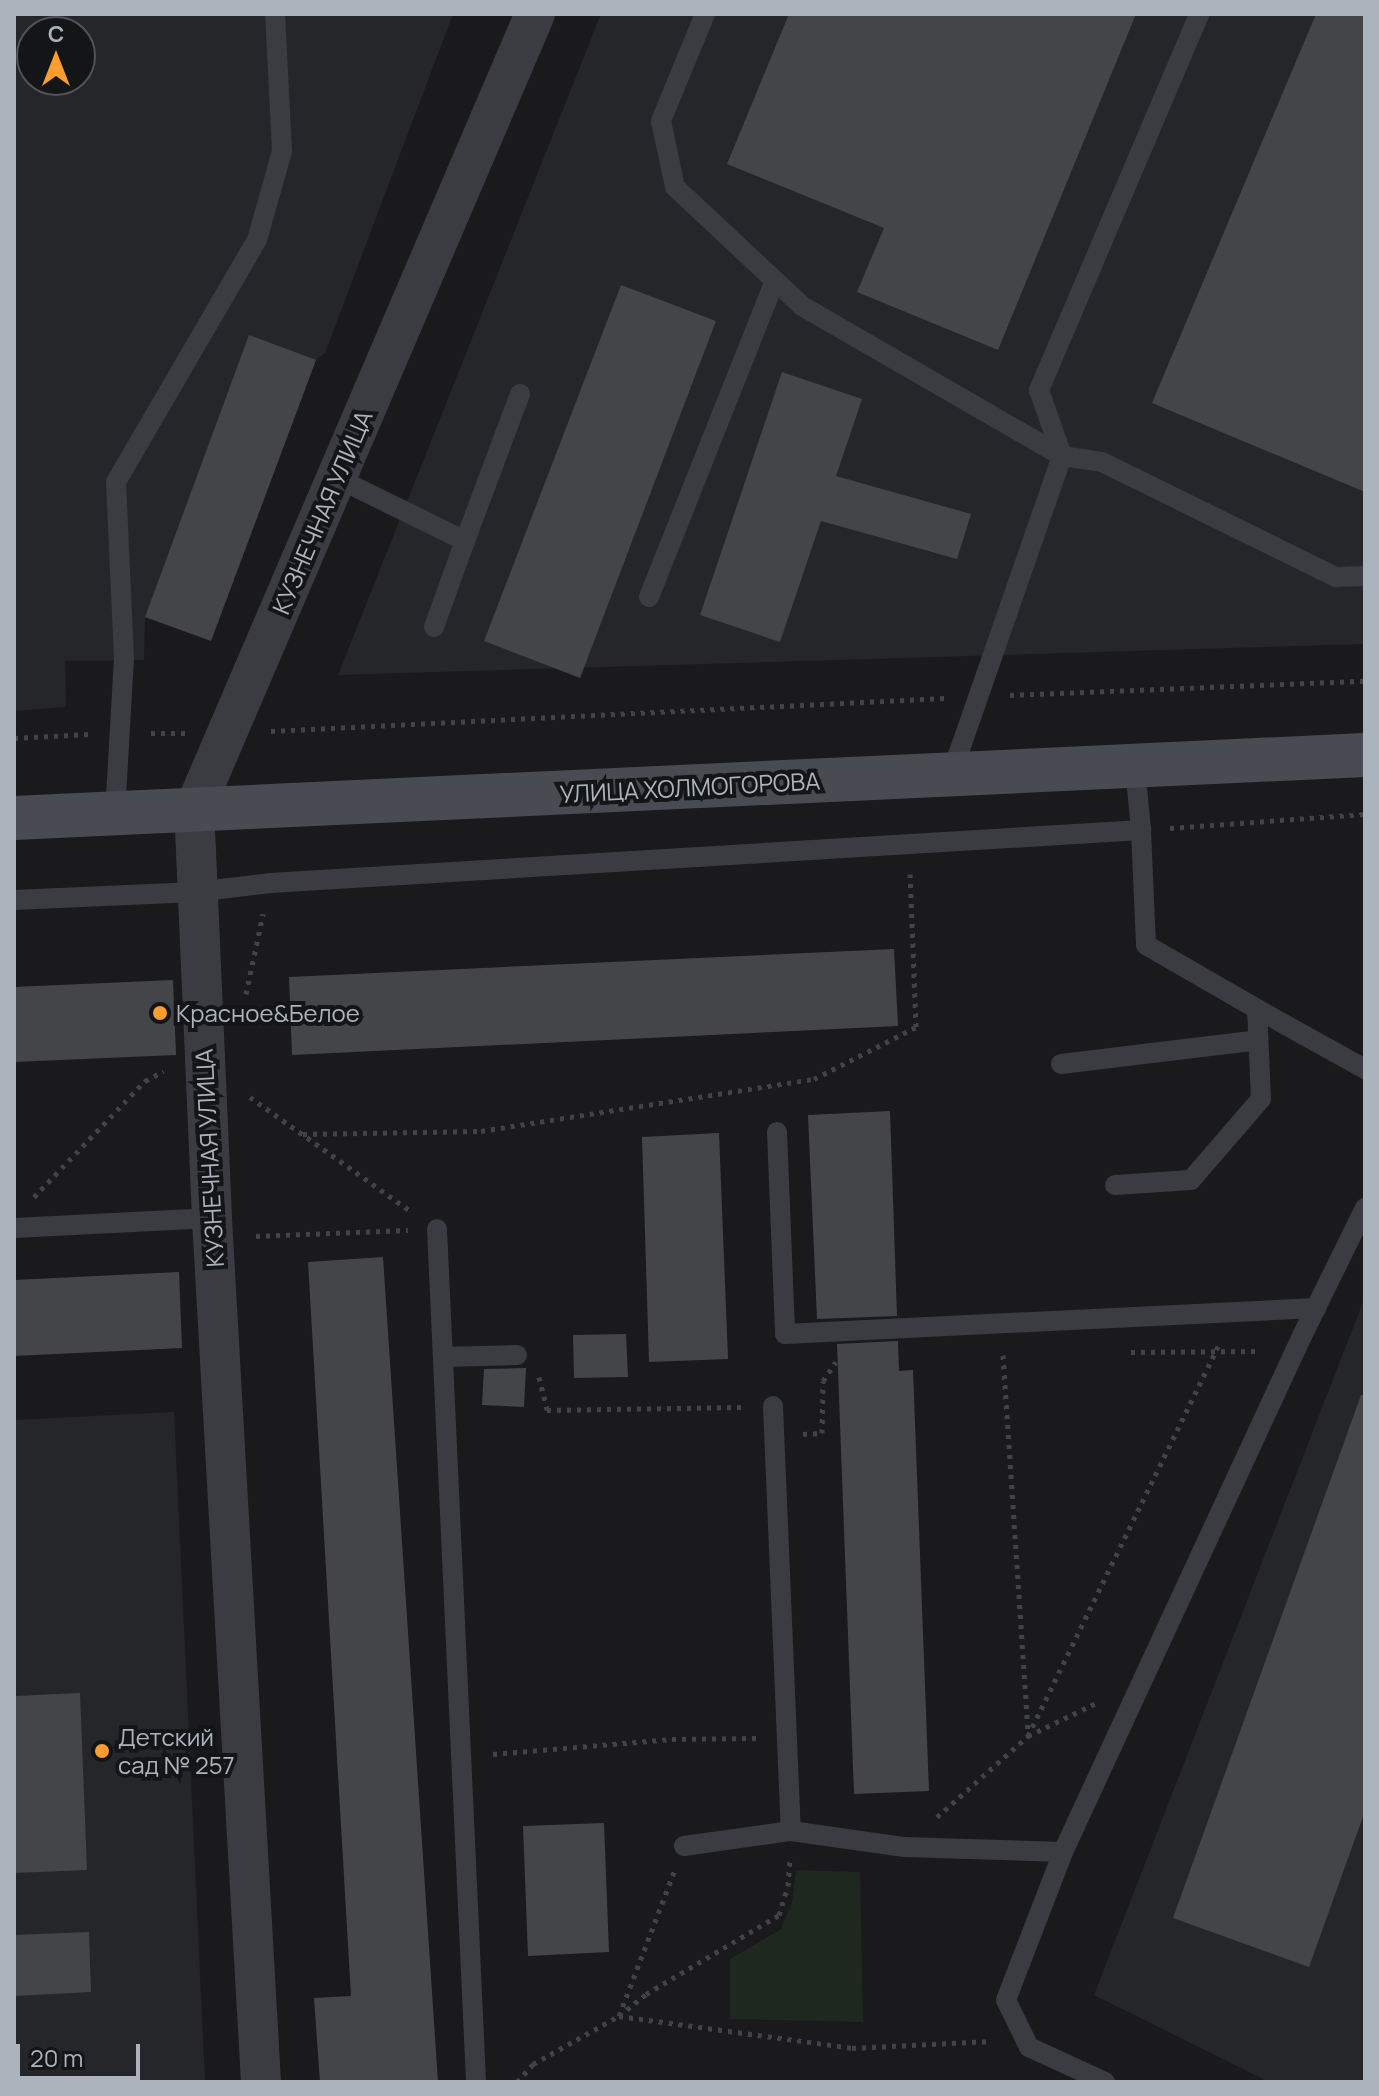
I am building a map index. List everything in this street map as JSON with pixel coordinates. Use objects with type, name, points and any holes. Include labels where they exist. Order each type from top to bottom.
[{"type":"street","name":"КУЗНЕЧНАЯ УЛИЦА","points":[[261,2082],[212,1218],[194,810],[535,14]]},
{"type":"street","name":"УЛИЦА ХОЛМОГОРОВА","points":[[14,818],[1365,755]]},
{"type":"lane","points":[[115,814],[124,658],[116,482],[257,240],[282,151],[275,14]]},
{"type":"lane","points":[[705,14],[661,121],[675,187],[802,306],[1062,456],[1102,462],[1336,577],[1365,576]]},
{"type":"lane","points":[[951,775],[1062,456],[1039,390],[1199,14]]},
{"type":"lane","points":[[649,597],[775,281]]},
{"type":"lane","points":[[434,627],[520,394]]},
{"type":"lane","points":[[337,478],[465,541]]},
{"type":"lane","points":[[1135,766],[1146,945],[1365,1069]]},
{"type":"lane","points":[[14,900],[196,892],[270,883],[1141,830]]},
{"type":"lane","points":[[1115,1185],[1191,1180],[1261,1099],[1257,1009]]},
{"type":"lane","points":[[1061,1064],[1258,1040]]},
{"type":"lane","points":[[777,1132],[785,1334],[1233,1315],[1316,1308]]},
{"type":"lane","points":[[1105,2082],[1029,2047],[1006,2000],[1063,1852],[1365,1208]]},
{"type":"lane","points":[[14,1228],[212,1218]]},
{"type":"lane","points":[[437,1229],[476,2082]]},
{"type":"lane","points":[[443,1357],[517,1355]]},
{"type":"lane","points":[[773,1406],[791,1831]]},
{"type":"lane","points":[[684,1846],[791,1831],[903,1847],[1063,1852]]},
{"type":"path","points":[[14,738],[122,733],[227,733],[978,696],[1365,681]]},
{"type":"path","points":[[1141,830],[1365,814]]},
{"type":"path","points":[[303,1134],[481,1131],[814,1079],[916,1027],[909,843]]},
{"type":"path","points":[[33,1199],[145,1081],[204,1051]]},
{"type":"path","points":[[250,1097],[437,1229]]},
{"type":"path","points":[[256,1236],[437,1229]]},
{"type":"path","points":[[1028,1736],[1233,1315]]},
{"type":"path","points":[[517,1355],[534,1358],[547,1410],[773,1406]]},
{"type":"path","points":[[1003,1355],[1028,1736]]},
{"type":"path","points":[[774,1436],[822,1433],[823,1381],[838,1358]]},
{"type":"path","points":[[903,1847],[1028,1736],[1142,1681]]},
{"type":"path","points":[[461,1757],[672,1739],[787,1737]]},
{"type":"path","points":[[517,2082],[533,2064],[619,2016],[646,1994],[779,1915],[788,1886],[791,1831]]},
{"type":"path","points":[[619,2016],[684,1846]]},
{"type":"path","points":[[619,2016],[852,2048],[1025,2040]]},
{"type":"shaded area","points":[[14,14],[453,14],[325,353],[316,360],[211,641],[145,617],[144,660],[65,661],[66,707],[14,711]]},
{"type":"shaded area","points":[[601,14],[1365,14],[1365,644],[338,675]]},
{"type":"shaded area","points":[[1365,1297],[1365,2082],[1269,2082],[1094,1995]]},
{"type":"shaded area","name":"Детский сад № 257","points":[[174,1412],[205,2082],[14,2082],[14,1420]]},
{"type":"shaded area","points":[[796,1870],[860,1872],[863,2022],[730,2019],[730,1959],[780,1930],[792,1903]]},
{"type":"building","points":[[789,14],[1136,14],[998,350],[857,292],[884,228],[727,164]]},
{"type":"building","points":[[1316,14],[1365,14],[1365,492],[1152,403]]},
{"type":"building","points":[[621,285],[716,321],[580,678],[484,641]]},
{"type":"building","points":[[249,335],[316,360],[211,641],[145,617]]},
{"type":"building","points":[[782,372],[862,399],[836,476],[971,514],[957,559],[821,521],[780,642],[700,615]]},
{"type":"building","points":[[894,949],[898,1026],[292,1055],[289,977]]},
{"type":"building","points":[[173,980],[176,1055],[14,1062],[14,987]]},
{"type":"building","points":[[890,1111],[897,1316],[817,1319],[808,1115]]},
{"type":"building","points":[[719,1133],[728,1359],[649,1362],[642,1137]]},
{"type":"building","points":[[383,1257],[438,2082],[320,2082],[314,1998],[351,1996],[308,1262]]},
{"type":"building","points":[[179,1272],[182,1348],[14,1356],[14,1280]]},
{"type":"building","points":[[626,1334],[628,1377],[574,1378],[573,1335]]},
{"type":"building","points":[[898,1341],[899,1371],[913,1370],[929,1791],[854,1794],[837,1344]]},
{"type":"building","points":[[526,1368],[524,1407],[482,1405],[484,1369]]},
{"type":"building","points":[[1361,1395],[1365,1396],[1365,1811],[1309,1967],[1173,1918]]},
{"type":"building","points":[[80,1693],[87,1870],[14,1873],[14,1696]]},
{"type":"building","points":[[604,1823],[609,1952],[528,1956],[523,1826]]},
{"type":"building","points":[[89,1932],[91,1992],[14,1996],[14,1935]]},
{"type":"place","name":"Красное&Белое","points":[[160,1013]]},
{"type":"place","name":"Детский сад № 257","points":[[102,1751]]}]
